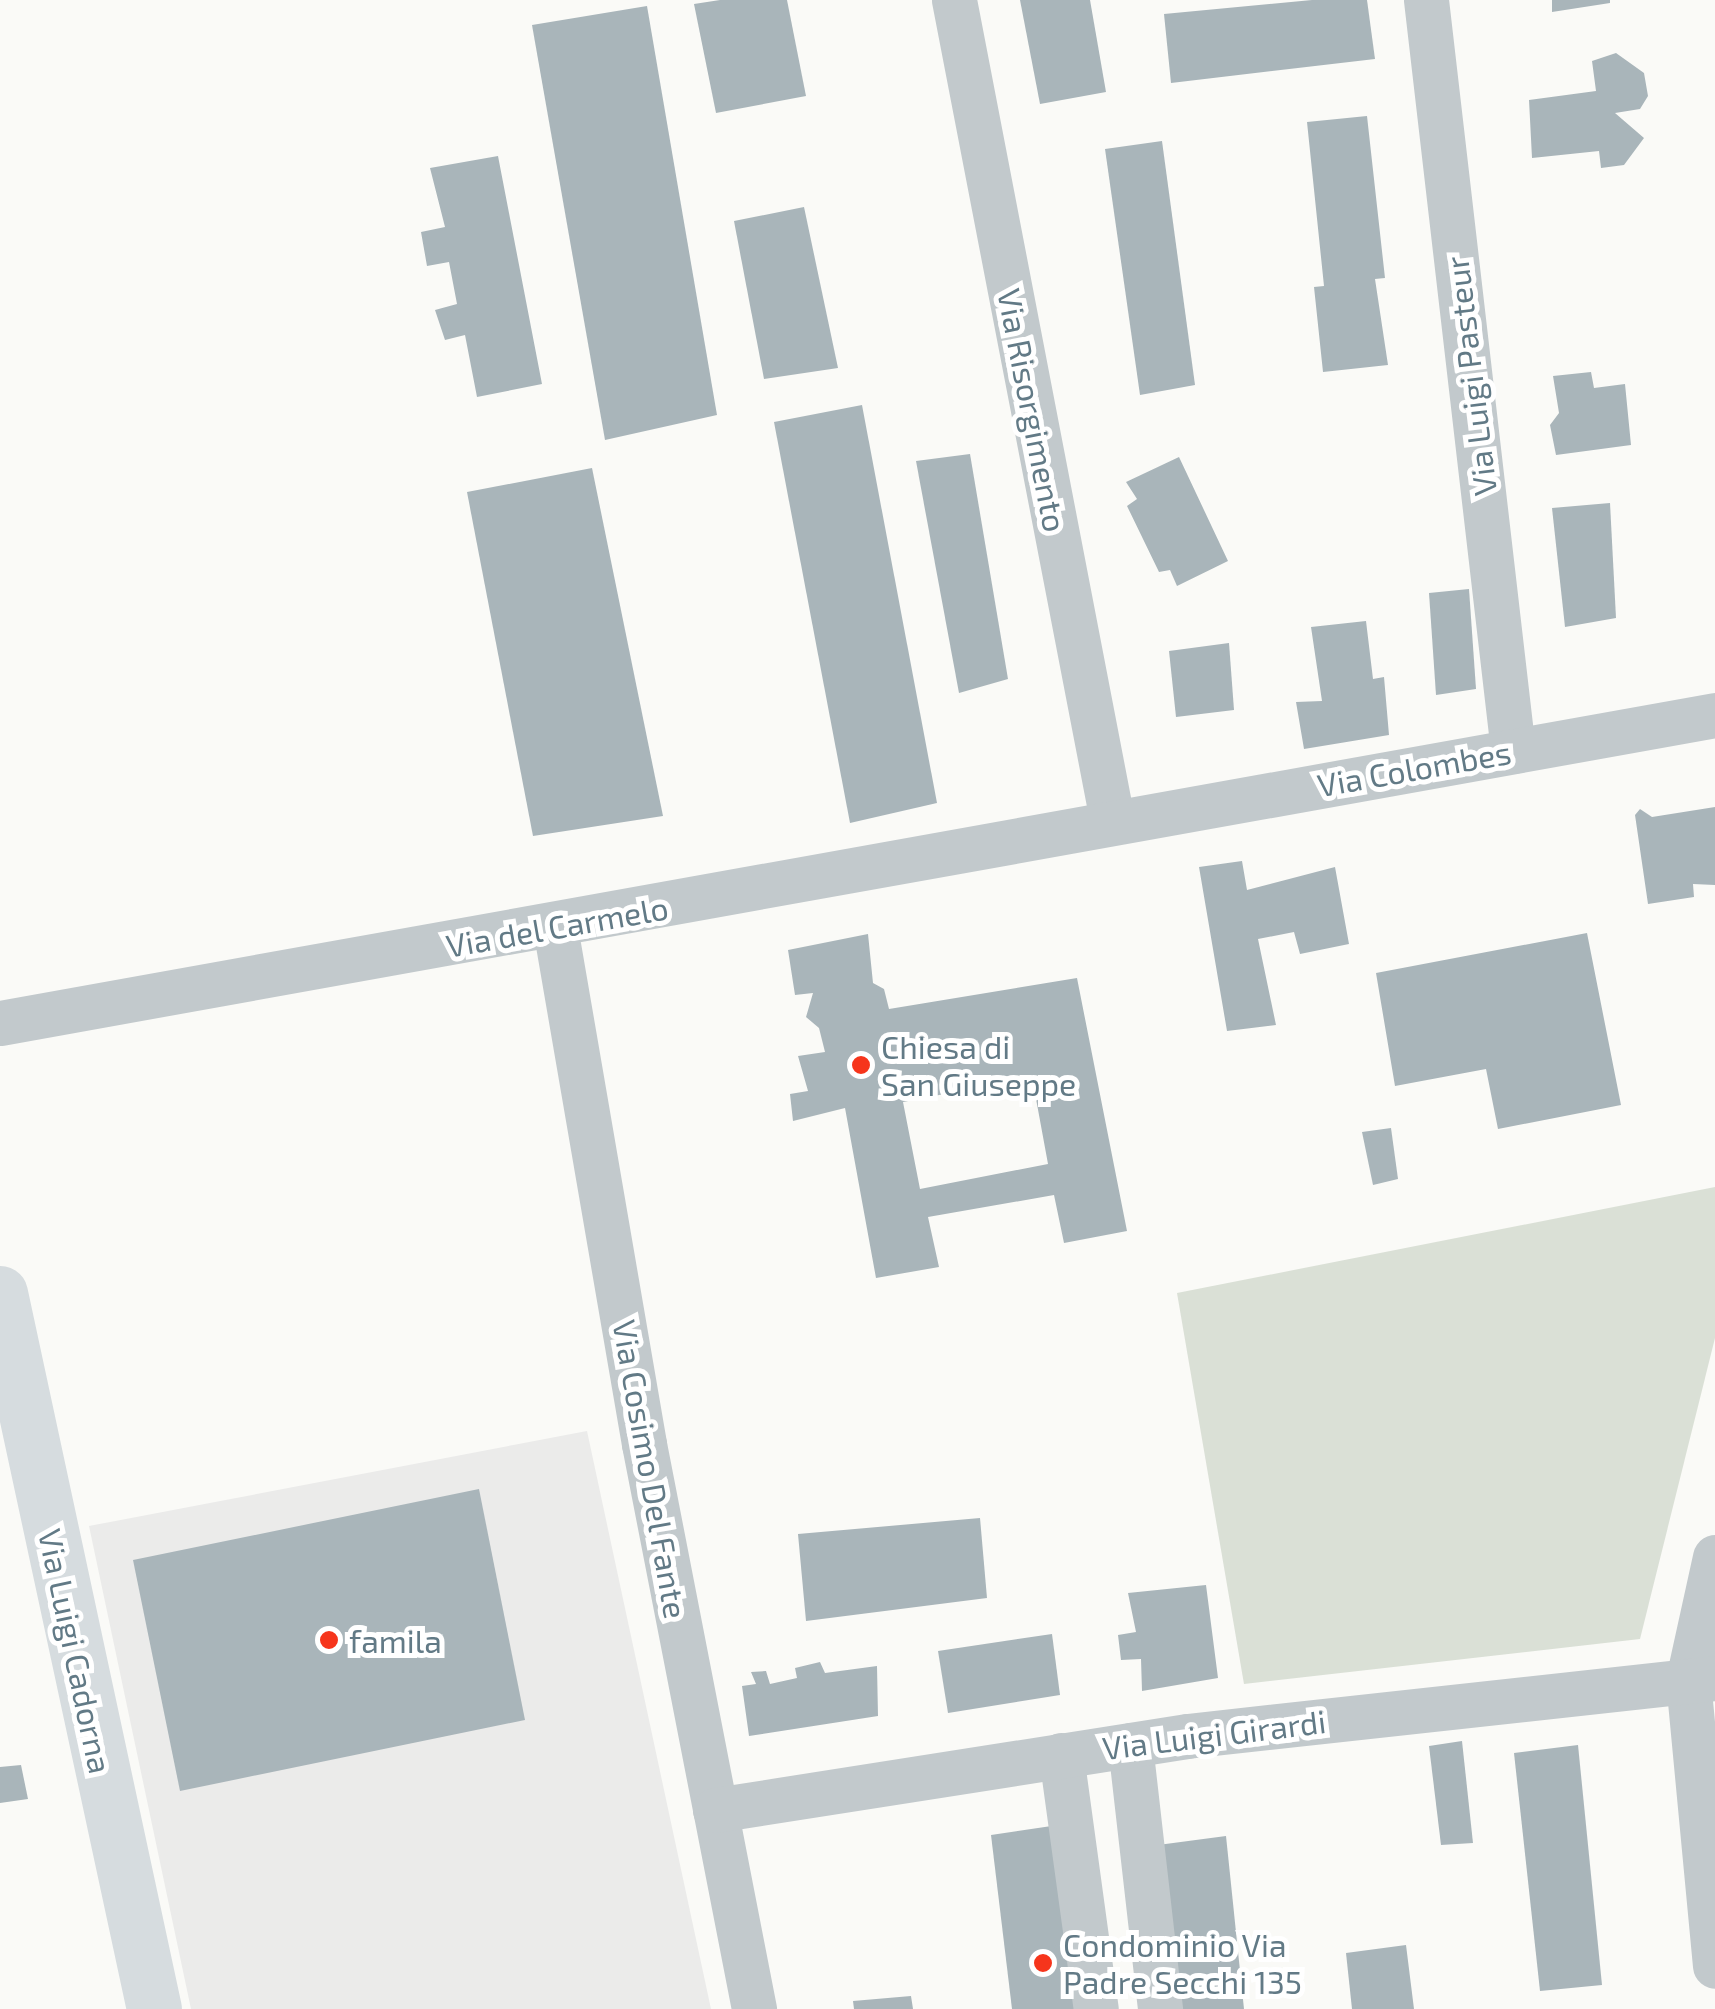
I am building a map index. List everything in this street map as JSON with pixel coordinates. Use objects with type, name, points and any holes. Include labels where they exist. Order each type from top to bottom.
[{"type":"main road","name":"Via Luigi Cadorna","points":[[0,1293],[154,2009]]},
{"type":"street","name":"Via Risorgimento","points":[[954,0],[1112,820]]},
{"type":"street","name":"Via Luigi Pasteur","points":[[1426,0],[1512,752]]},
{"type":"street","name":"Via Colombes","points":[[1112,820],[1715,715]]},
{"type":"street","name":"Via del Carmelo","points":[[0,1022],[555,927],[1112,820]]},
{"type":"street","name":"Via Cosimo Del Fante","points":[[555,927],[754,2009]]},
{"type":"street","points":[[1715,1558],[1702,1679],[1715,1966]]},
{"type":"street","name":"Via Luigi Girardi","points":[[715,1810],[1130,1745],[1702,1679]]},
{"type":"street","points":[[1130,1745],[1160,2009]]},
{"type":"street","points":[[1060,1755],[1096,2009]]},
{"type":"shaded area","points":[[1715,1187],[1715,1338],[1640,1639],[1244,1684],[1177,1293]]},
{"type":"shaded area","points":[[587,1431],[711,2009],[191,2009],[89,1526]]},
{"type":"building","points":[[787,0],[806,96],[716,113],[694,4]]},
{"type":"building","points":[[1020,0],[1090,0],[1106,92],[1040,104]]},
{"type":"building","points":[[1312,0],[1367,0],[1375,59],[1171,83],[1164,14]]},
{"type":"building","points":[[1552,0],[1610,0],[1610,3],[1552,12]]},
{"type":"building","points":[[647,6],[717,415],[605,440],[532,25]]},
{"type":"building","points":[[1616,53],[1644,73],[1648,96],[1640,109],[1615,113],[1644,138],[1624,165],[1601,168],[1599,151],[1532,158],[1529,100],[1596,91],[1592,61]]},
{"type":"building","points":[[1367,116],[1385,278],[1375,279],[1388,365],[1323,372],[1314,287],[1324,286],[1307,122]]},
{"type":"building","points":[[1162,141],[1195,385],[1140,395],[1105,149]]},
{"type":"building","points":[[498,156],[542,384],[477,397],[465,335],[445,340],[435,310],[457,304],[449,262],[427,266],[421,232],[445,227],[430,168]]},
{"type":"building","points":[[804,207],[838,368],[764,379],[734,221]]},
{"type":"building","points":[[1591,372],[1594,388],[1625,384],[1631,445],[1556,455],[1550,425],[1559,413],[1553,376]]},
{"type":"building","points":[[862,405],[937,803],[850,823],[774,422]]},
{"type":"building","points":[[970,454],[1008,679],[959,693],[916,461]]},
{"type":"building","points":[[1179,457],[1228,561],[1177,586],[1170,570],[1159,572],[1127,506],[1137,499],[1126,482]]},
{"type":"building","points":[[592,468],[663,816],[533,836],[467,492]]},
{"type":"building","points":[[1610,503],[1616,618],[1565,627],[1552,508]]},
{"type":"building","points":[[1469,589],[1476,689],[1436,695],[1429,593]]},
{"type":"building","points":[[1366,621],[1373,679],[1384,677],[1389,735],[1304,749],[1296,702],[1322,701],[1311,627]]},
{"type":"building","points":[[1229,643],[1234,710],[1176,717],[1169,651]]},
{"type":"building","points":[[1715,807],[1715,885],[1693,884],[1694,897],[1648,904],[1635,815],[1640,809],[1652,817]]},
{"type":"building","points":[[1242,861],[1247,890],[1335,867],[1349,944],[1300,954],[1294,932],[1258,939],[1276,1025],[1227,1031],[1199,867]]},
{"type":"building","points":[[1587,933],[1621,1105],[1498,1129],[1486,1069],[1395,1086],[1376,973]]},
{"type":"building","points":[[868,934],[873,983],[884,989],[889,1009],[1077,978],[1127,1231],[1064,1243],[1054,1195],[928,1217],[939,1267],[876,1278],[845,1108],[793,1121],[790,1094],[808,1091],[798,1056],[825,1052],[819,1028],[806,1017],[813,993],[795,995],[788,950]],"holes":[[[1032,1077],[1048,1164],[920,1189],[903,1102]]]},
{"type":"building","points":[[1391,1128],[1398,1179],[1373,1185],[1362,1132]]},
{"type":"building","name":"famila","points":[[479,1489],[525,1720],[180,1791],[133,1560]]},
{"type":"building","points":[[980,1518],[987,1598],[806,1621],[798,1534]]},
{"type":"building","points":[[1206,1585],[1218,1678],[1142,1691],[1141,1659],[1121,1660],[1118,1635],[1136,1632],[1128,1593]]},
{"type":"building","points":[[1052,1634],[1060,1695],[948,1713],[938,1651]]},
{"type":"building","points":[[820,1662],[825,1673],[877,1666],[878,1716],[749,1736],[742,1686],[756,1684],[751,1672],[766,1671],[770,1684],[797,1678],[795,1668]]},
{"type":"building","points":[[1462,1741],[1473,1843],[1441,1845],[1429,1746]]},
{"type":"building","points":[[1578,1745],[1602,1985],[1540,1991],[1514,1753]]},
{"type":"building","points":[[21,1765],[28,1799],[0,1803],[0,1767]]},
{"type":"building","name":"Condominio Via Padre Secchi 135","points":[[1065,1824],[1087,2009],[1012,2009],[991,1835]]},
{"type":"building","points":[[1226,1836],[1244,2009],[1173,2009],[1158,1845]]},
{"type":"building","points":[[1406,1945],[1414,2009],[1352,2009],[1346,1953]]},
{"type":"building","points":[[911,1996],[913,2009],[854,2009],[853,2001]]},
{"type":"place","name":"Chiesa di San Giuseppe","points":[[861,1065]]},
{"type":"place","name":"famila","points":[[329,1640]]},
{"type":"place","name":"Condominio Via Padre Secchi 135","points":[[1043,1963]]}]
